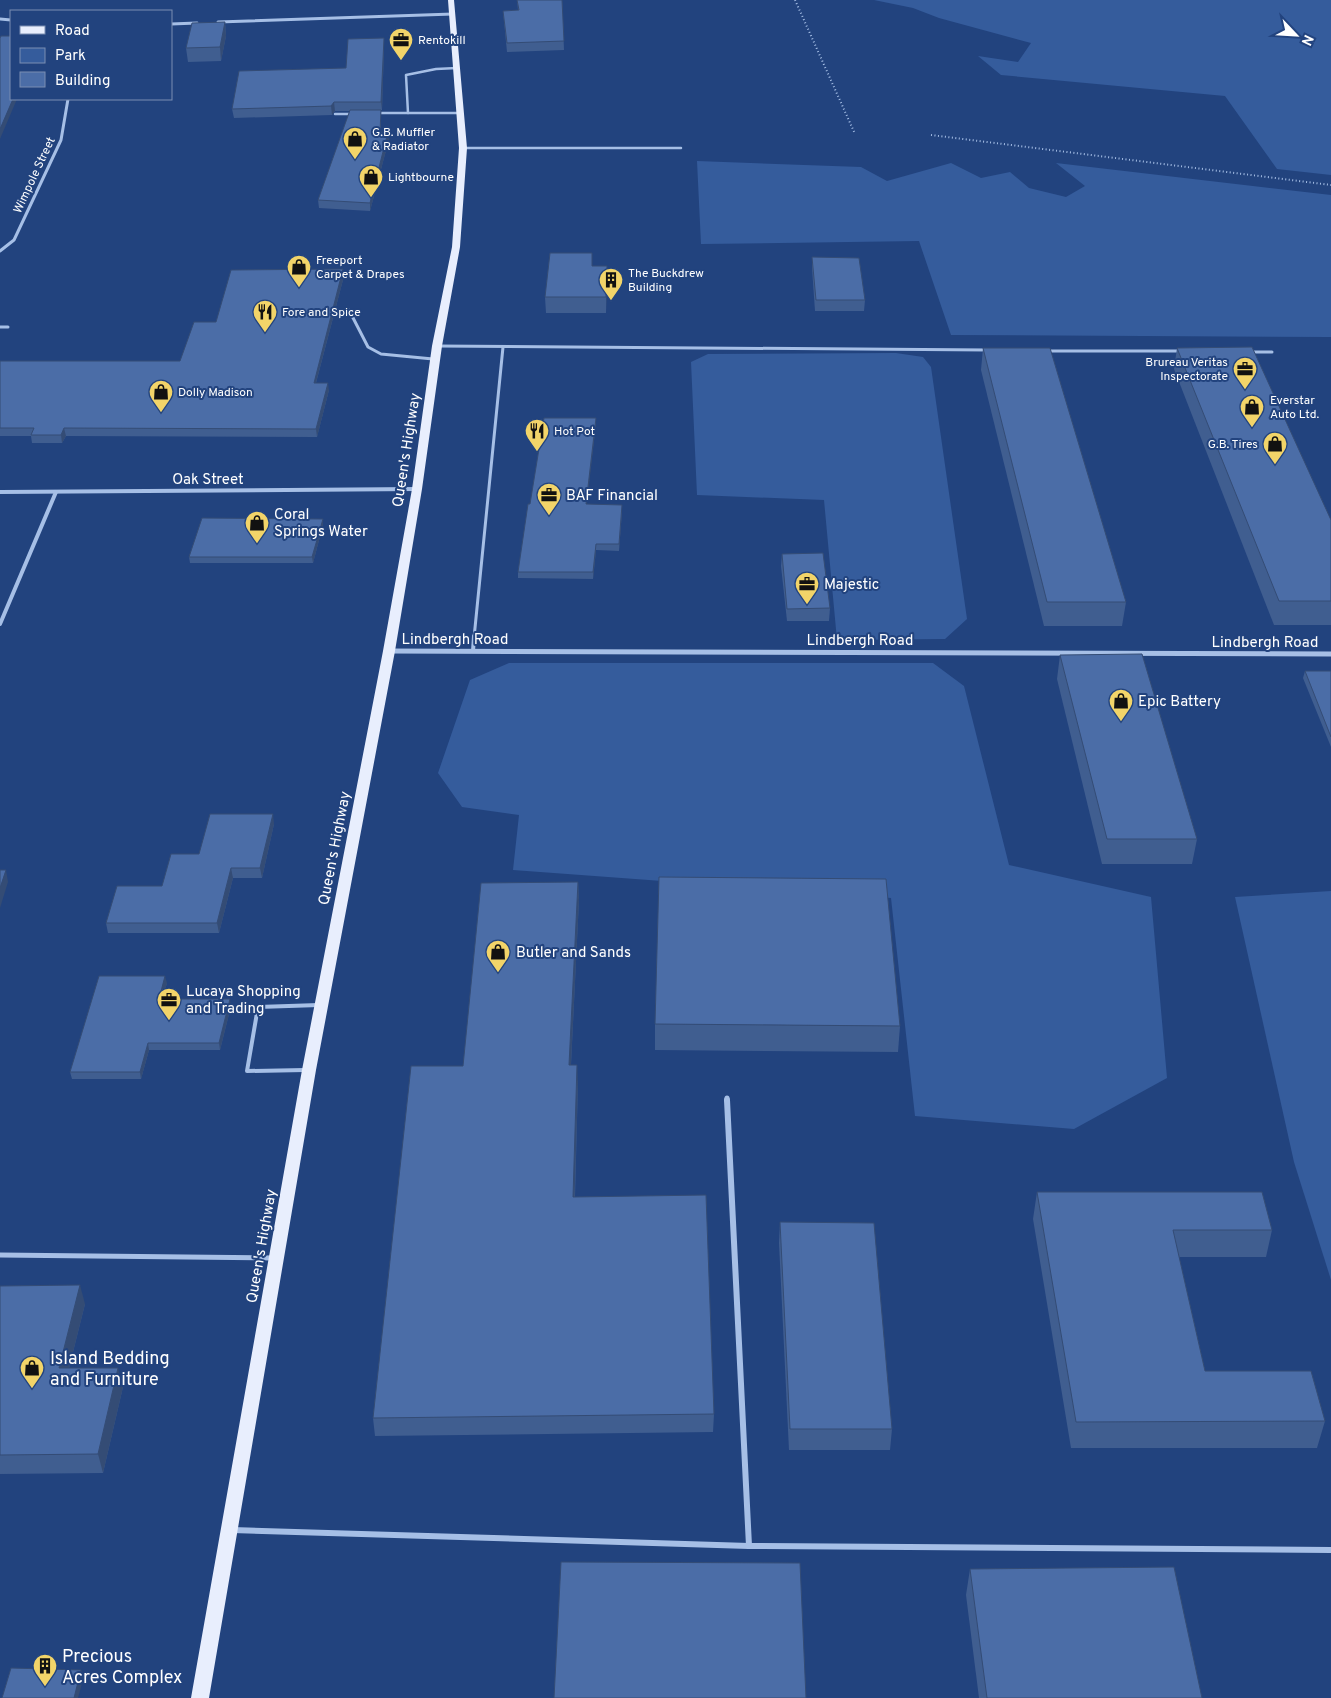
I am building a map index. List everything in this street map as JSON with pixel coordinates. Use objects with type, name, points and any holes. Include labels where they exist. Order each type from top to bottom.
[{"type":"main road","name":"Queen's Highway","points":[[200,1698],[309,1070],[389,651],[436,353],[456,247],[463,148],[451,0]]},
{"type":"street","points":[[213,23],[453,14]]},
{"type":"street","points":[[172,24],[204,23]]},
{"type":"street","name":"Wimpole Street","points":[[0,251],[14,240],[61,140],[68,100]]},
{"type":"street","name":"Oak Street","points":[[0,492],[416,489]]},
{"type":"street","points":[[0,624],[56,492]]},
{"type":"street","name":"Lindbergh Road","points":[[389,651],[1331,654]]},
{"type":"street","points":[[727,1098],[749,1546]]},
{"type":"street","points":[[228,1530],[749,1546],[1331,1550]]},
{"type":"lane","points":[[408,113],[406,75],[436,69],[457,68]]},
{"type":"lane","points":[[372,114],[460,113]]},
{"type":"lane","points":[[335,114],[354,114]]},
{"type":"lane","points":[[463,148],[681,148]]},
{"type":"lane","points":[[350,310],[368,347],[381,354],[436,353],[503,347],[989,350]]},
{"type":"lane","points":[[0,326],[8,326]]},
{"type":"lane","points":[[473,652],[503,347]]},
{"type":"lane","points":[[1038,350],[1184,352]]},
{"type":"lane","points":[[1242,352],[1272,352]]},
{"type":"lane","points":[[309,1070],[247,1071],[258,1007],[321,1005]]},
{"type":"lane","points":[[0,1254],[276,1258]]},
{"type":"path","points":[[794,0],[855,134]]},
{"type":"path","points":[[931,135],[1331,185]]},
{"type":"green space","points":[[874,0],[1331,0],[1331,175],[1277,169],[1225,96],[1001,75],[978,56],[1018,62],[1031,43],[939,18],[913,8]]},
{"type":"green space","points":[[697,161],[861,167],[887,181],[951,163],[981,178],[1010,172],[1029,188],[1066,197],[1085,186],[1056,163],[1331,195],[1331,337],[951,335],[919,241],[701,244]]},
{"type":"green space","points":[[896,353],[923,357],[931,367],[967,619],[945,639],[837,640],[824,500],[697,495],[691,362],[708,354]]},
{"type":"green space","points":[[509,663],[933,663],[964,686],[1009,865],[1151,897],[1167,1078],[1074,1129],[915,1116],[891,898],[513,870],[519,815],[462,807],[438,773],[470,680]]},
{"type":"green space","points":[[1331,891],[1331,1280],[1294,1162],[1235,897]]},
{"type":"building","points":[[517,0],[562,0],[564,41],[507,43],[503,11],[519,10]]},
{"type":"building","points":[[225,22],[220,47],[186,48],[192,23]]},
{"type":"building","points":[[1,36],[10,36],[10,100],[13,100],[0,129]]},
{"type":"building","points":[[384,38],[381,102],[334,102],[331,106],[232,109],[239,71],[346,68],[348,39]]},
{"type":"building","points":[[350,110],[381,110],[380,132],[388,132],[370,203],[318,200]]},
{"type":"building","points":[[550,253],[592,253],[592,266],[607,266],[606,297],[545,297]]},
{"type":"building","points":[[812,257],[859,258],[865,300],[816,300]]},
{"type":"building","points":[[343,269],[314,383],[328,383],[316,429],[64,428],[61,435],[31,435],[34,428],[0,428],[0,361],[180,361],[194,322],[216,322],[231,270]]},
{"type":"building","points":[[1252,347],[1331,520],[1331,601],[1279,601],[1177,348]]},
{"type":"building","points":[[983,348],[1050,348],[1126,602],[1047,602]]},
{"type":"building","points":[[544,418],[596,418],[586,504],[622,505],[619,544],[596,544],[593,572],[518,572]]},
{"type":"building","name":"Coral Springs Water","points":[[202,518],[323,519],[312,557],[189,557]]},
{"type":"building","points":[[823,553],[830,608],[787,609],[782,554]]},
{"type":"building","points":[[1142,654],[1197,839],[1107,839],[1060,655]]},
{"type":"building","points":[[1305,671],[1331,671],[1331,737]]},
{"type":"building","points":[[210,814],[273,814],[260,868],[231,868],[217,923],[106,923],[117,886],[162,886],[171,854],[199,854]]},
{"type":"building","points":[[0,870],[6,870],[0,888]]},
{"type":"building","points":[[659,877],[886,879],[900,1026],[655,1024]]},
{"type":"building","points":[[578,882],[569,1065],[577,1065],[573,1197],[706,1195],[714,1414],[373,1418],[411,1066],[463,1066],[481,883]]},
{"type":"building","points":[[99,976],[165,976],[159,999],[230,999],[219,1043],[148,1043],[140,1072],[70,1072]]},
{"type":"building","points":[[1037,1192],[1262,1192],[1272,1230],[1173,1230],[1205,1371],[1311,1371],[1325,1421],[1076,1422]]},
{"type":"building","points":[[780,1222],[874,1223],[892,1429],[790,1429]]},
{"type":"building","name":"Island Bedding and Furniture","points":[[80,1285],[59,1368],[118,1368],[98,1454],[0,1455],[0,1286]]},
{"type":"building","points":[[561,1562],[800,1563],[806,1698],[554,1698]]},
{"type":"building","points":[[1174,1567],[1202,1698],[987,1698],[970,1569]]},
{"type":"building","name":"Precious Acres Complex","points":[[11,1668],[81,1670],[74,1698],[2,1698]]},
{"type":"place","name":"Rentokill","points":[[401,61]]},
{"type":"place","name":"G.B. Muffler & Radiator","points":[[355,160]]},
{"type":"place","name":"Lightbourne","points":[[371,198]]},
{"type":"place","name":"Freeport Carpet & Drapes","points":[[299,288]]},
{"type":"place","name":"The Buckdrew Building","points":[[611,301]]},
{"type":"place","name":"Fore and Spice","points":[[265,333]]},
{"type":"place","name":"Brureau Veritas Inspectorate","points":[[1245,390]]},
{"type":"place","name":"Dolly Madison","points":[[161,413]]},
{"type":"place","name":"Everstar Auto Ltd.","points":[[1252,428]]},
{"type":"place","name":"Hot Pot","points":[[537,452]]},
{"type":"place","name":"G.B. Tires","points":[[1275,465]]},
{"type":"place","name":"BAF Financial","points":[[549,516]]},
{"type":"place","name":"Coral Springs Water","points":[[257,544]]},
{"type":"place","name":"Majestic","points":[[807,605]]},
{"type":"place","name":"Epic Battery","points":[[1121,722]]},
{"type":"place","name":"Butler and Sands","points":[[498,973]]},
{"type":"place","name":"Lucaya Shopping and Trading","points":[[169,1021]]},
{"type":"place","name":"Island Bedding and Furniture","points":[[32,1389]]},
{"type":"place","name":"Precious Acres Complex","points":[[45,1687]]}]
